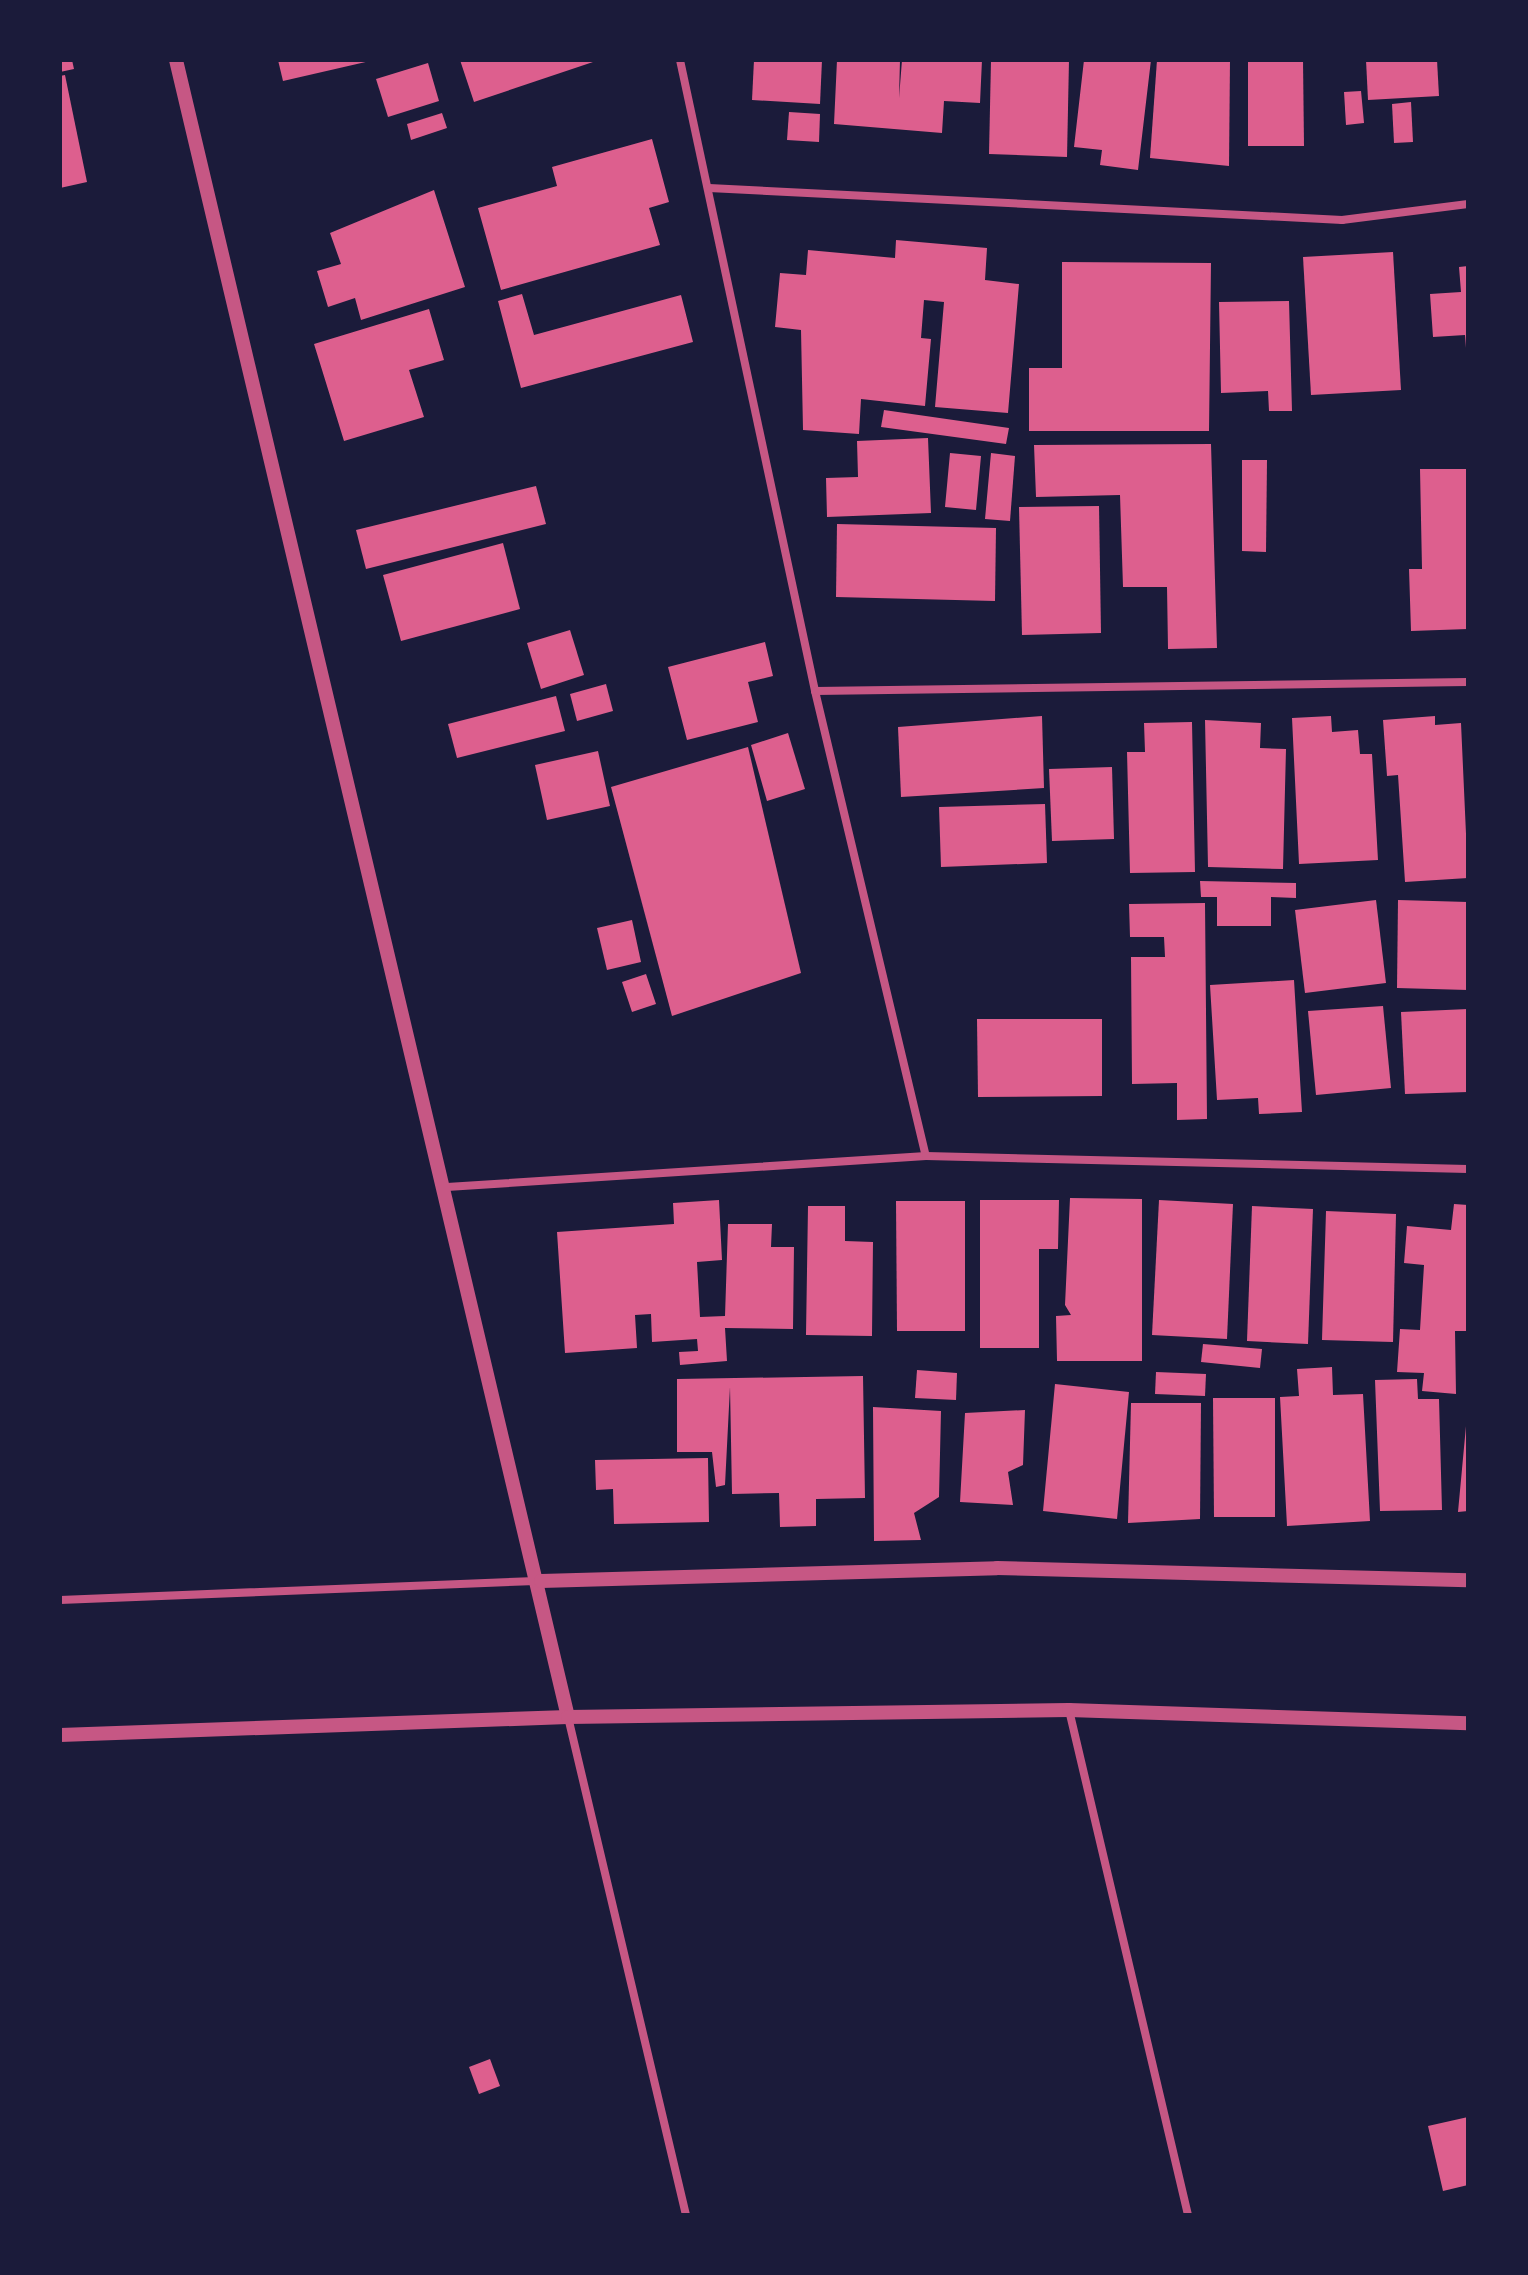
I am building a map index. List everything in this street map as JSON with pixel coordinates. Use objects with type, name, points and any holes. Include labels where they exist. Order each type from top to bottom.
[{"type":"street","points":[[176,60],[541,1581],[568,1717],[686,2215]]},
{"type":"street","points":[[680,60],[815,691],[926,1156]]},
{"type":"street","points":[[709,188],[1342,220],[1468,204]]},
{"type":"street","points":[[815,691],[1468,682]]},
{"type":"street","points":[[447,1187],[926,1156],[1468,1169]]},
{"type":"street","points":[[60,1600],[541,1581],[997,1568],[1468,1580]]},
{"type":"street","points":[[1069,1710],[1188,2215]]},
{"type":"street","points":[[60,1735],[568,1717],[1069,1710],[1468,1723]]},
{"type":"building","points":[[60,60],[72,60],[74,69],[60,72]]},
{"type":"building","points":[[278,60],[370,60],[370,61],[283,81]]},
{"type":"building","points":[[460,60],[596,60],[596,61],[474,102]]},
{"type":"building","points":[[754,60],[822,60],[820,104],[752,100]]},
{"type":"building","points":[[837,60],[900,60],[899,98],[902,60],[982,60],[980,103],[944,101],[942,133],[834,124]]},
{"type":"building","points":[[991,60],[1069,60],[1067,157],[989,154]]},
{"type":"building","points":[[1084,60],[1151,60],[1138,170],[1100,165],[1102,150],[1074,147]]},
{"type":"building","points":[[1157,60],[1230,60],[1229,166],[1150,158]]},
{"type":"building","points":[[1248,60],[1303,60],[1304,146],[1248,146]]},
{"type":"building","points":[[1366,60],[1437,60],[1439,96],[1368,100]]},
{"type":"building","points":[[428,63],[439,101],[388,117],[376,79]]},
{"type":"building","points":[[65,75],[87,182],[60,188],[60,76]]},
{"type":"building","points":[[1361,91],[1364,123],[1346,125],[1344,92]]},
{"type":"building","points":[[1411,102],[1413,142],[1394,143],[1392,104]]},
{"type":"building","points":[[789,112],[820,114],[819,142],[787,140]]},
{"type":"building","points":[[442,113],[447,128],[411,140],[407,124]]},
{"type":"building","points":[[652,139],[669,202],[649,208],[660,245],[501,290],[478,208],[557,186],[552,167]]},
{"type":"building","points":[[434,190],[465,287],[361,320],[355,298],[328,307],[317,271],[341,264],[330,233]]},
{"type":"building","points":[[896,240],[987,248],[985,280],[1019,284],[1008,413],[935,407],[944,302],[924,300],[921,338],[931,339],[925,406],[861,399],[859,434],[803,430],[801,330],[775,327],[780,273],[806,275],[808,250],[895,258]]},
{"type":"building","points":[[1393,252],[1401,390],[1311,395],[1303,257]]},
{"type":"building","points":[[1062,262],[1211,263],[1209,431],[1029,431],[1029,368],[1062,368]]},
{"type":"building","points":[[1468,266],[1466,348],[1465,335],[1433,337],[1430,294],[1461,292],[1459,267]]},
{"type":"building","points":[[522,294],[534,335],[681,295],[693,342],[521,388],[498,301]]},
{"type":"building","points":[[1289,301],[1292,411],[1269,411],[1268,391],[1221,393],[1219,302]]},
{"type":"building","points":[[429,309],[444,360],[409,370],[424,417],[344,441],[314,344]]},
{"type":"building","points":[[884,410],[1009,428],[1006,444],[881,427]]},
{"type":"building","points":[[928,438],[931,513],[827,517],[826,478],[858,477],[857,441]]},
{"type":"building","points":[[1211,444],[1217,648],[1168,649],[1167,587],[1123,587],[1120,495],[1036,497],[1034,445]]},
{"type":"building","points":[[950,453],[981,456],[976,510],[945,507]]},
{"type":"building","points":[[991,453],[1015,456],[1010,521],[985,519]]},
{"type":"building","points":[[1242,460],[1267,460],[1266,552],[1242,551]]},
{"type":"building","points":[[1420,469],[1468,469],[1468,629],[1411,631],[1409,569],[1422,569]]},
{"type":"building","points":[[536,486],[546,524],[366,569],[356,530]]},
{"type":"building","points":[[1099,506],[1101,633],[1022,635],[1019,507]]},
{"type":"building","points":[[837,524],[996,528],[995,601],[836,597]]},
{"type":"building","points":[[503,543],[520,609],[401,641],[383,575]]},
{"type":"building","points":[[570,630],[584,675],[541,689],[527,643]]},
{"type":"building","points":[[765,642],[773,676],[748,682],[758,722],[687,740],[668,667]]},
{"type":"building","points":[[606,684],[613,711],[577,721],[570,694]]},
{"type":"building","points":[[556,696],[565,731],[457,758],[448,724]]},
{"type":"building","points":[[1042,716],[1044,788],[901,797],[898,727]]},
{"type":"building","points":[[1331,716],[1332,732],[1358,730],[1360,754],[1372,754],[1378,860],[1299,864],[1292,718]]},
{"type":"building","points":[[1435,716],[1435,725],[1461,723],[1468,878],[1405,882],[1398,775],[1387,776],[1383,720]]},
{"type":"building","points":[[1205,720],[1261,723],[1260,748],[1286,749],[1283,869],[1208,867]]},
{"type":"building","points":[[1192,722],[1195,872],[1130,873],[1127,752],[1145,752],[1144,723]]},
{"type":"building","points":[[788,733],[805,789],[767,801],[751,745]]},
{"type":"building","points":[[748,747],[801,973],[672,1016],[611,787]]},
{"type":"building","points":[[598,751],[610,806],[547,820],[535,765]]},
{"type":"building","points":[[1112,767],[1114,839],[1052,841],[1049,769]]},
{"type":"building","points":[[1045,804],[1047,863],[941,867],[939,807]]},
{"type":"building","points":[[1200,881],[1296,883],[1296,898],[1271,897],[1271,926],[1217,926],[1217,897],[1201,897]]},
{"type":"building","points":[[1376,900],[1386,983],[1305,993],[1295,910]]},
{"type":"building","points":[[1398,900],[1468,902],[1468,990],[1397,988]]},
{"type":"building","points":[[1205,903],[1207,1119],[1177,1120],[1177,1083],[1132,1084],[1131,957],[1165,957],[1164,937],[1130,937],[1129,904]]},
{"type":"building","points":[[632,920],[641,962],[607,970],[597,928]]},
{"type":"building","points":[[646,974],[656,1004],[632,1012],[622,982]]},
{"type":"building","points":[[1294,980],[1302,1112],[1259,1114],[1258,1098],[1217,1100],[1210,985]]},
{"type":"building","points":[[1383,1006],[1391,1088],[1316,1095],[1308,1011]]},
{"type":"building","points":[[1468,1009],[1468,1092],[1405,1094],[1401,1012]]},
{"type":"building","points":[[977,1019],[1102,1019],[1102,1096],[978,1097]]},
{"type":"building","points":[[1070,1198],[1142,1199],[1142,1361],[1057,1361],[1056,1316],[1071,1315],[1065,1305]]},
{"type":"building","points":[[719,1200],[722,1260],[697,1262],[700,1317],[725,1316],[728,1224],[772,1224],[771,1247],[794,1247],[793,1329],[725,1328],[727,1361],[680,1365],[679,1352],[698,1351],[697,1339],[652,1342],[651,1314],[635,1315],[637,1348],[565,1353],[557,1232],[674,1224],[673,1203]]},
{"type":"building","points":[[980,1200],[1059,1200],[1058,1249],[1039,1249],[1039,1348],[980,1348]]},
{"type":"building","points":[[1159,1200],[1233,1204],[1227,1339],[1152,1335]]},
{"type":"building","points":[[896,1201],[965,1201],[965,1331],[897,1331]]},
{"type":"building","points":[[1454,1204],[1468,1205],[1468,1331],[1455,1331],[1456,1394],[1422,1391],[1424,1373],[1397,1372],[1400,1329],[1420,1330],[1424,1265],[1404,1263],[1407,1226],[1451,1230]]},
{"type":"building","points":[[808,1206],[845,1206],[845,1241],[873,1242],[872,1336],[806,1335]]},
{"type":"building","points":[[1252,1206],[1313,1209],[1308,1344],[1247,1341]]},
{"type":"building","points":[[1326,1211],[1396,1214],[1393,1342],[1322,1340]]},
{"type":"building","points":[[1203,1344],[1262,1349],[1260,1368],[1201,1362]]},
{"type":"building","points":[[1332,1367],[1333,1395],[1363,1394],[1370,1521],[1287,1526],[1280,1397],[1299,1396],[1297,1369]]},
{"type":"building","points":[[917,1370],[957,1373],[956,1400],[915,1398]]},
{"type":"building","points":[[1156,1372],[1206,1374],[1205,1396],[1155,1394]]},
{"type":"building","points":[[863,1376],[865,1498],[816,1499],[816,1526],[780,1527],[779,1493],[732,1494],[730,1387],[725,1485],[716,1487],[712,1452],[677,1452],[677,1379]]},
{"type":"building","points":[[1417,1379],[1418,1399],[1439,1399],[1442,1510],[1380,1511],[1375,1380]]},
{"type":"building","points":[[1055,1384],[1129,1392],[1117,1519],[1043,1511]]},
{"type":"building","points":[[1213,1398],[1275,1398],[1275,1517],[1214,1517]]},
{"type":"building","points":[[1131,1403],[1201,1403],[1200,1519],[1128,1523]]},
{"type":"building","points":[[873,1407],[941,1411],[939,1497],[914,1513],[921,1540],[874,1541]]},
{"type":"building","points":[[1025,1410],[1023,1465],[1008,1472],[1013,1505],[960,1502],[965,1413]]},
{"type":"building","points":[[1466,1426],[1468,1511],[1458,1512]]},
{"type":"building","points":[[708,1458],[709,1522],[614,1524],[613,1489],[596,1490],[595,1460]]},
{"type":"building","points":[[490,2059],[500,2086],[479,2094],[469,2067]]},
{"type":"building","points":[[1468,2117],[1468,2185],[1443,2191],[1428,2126]]}]
